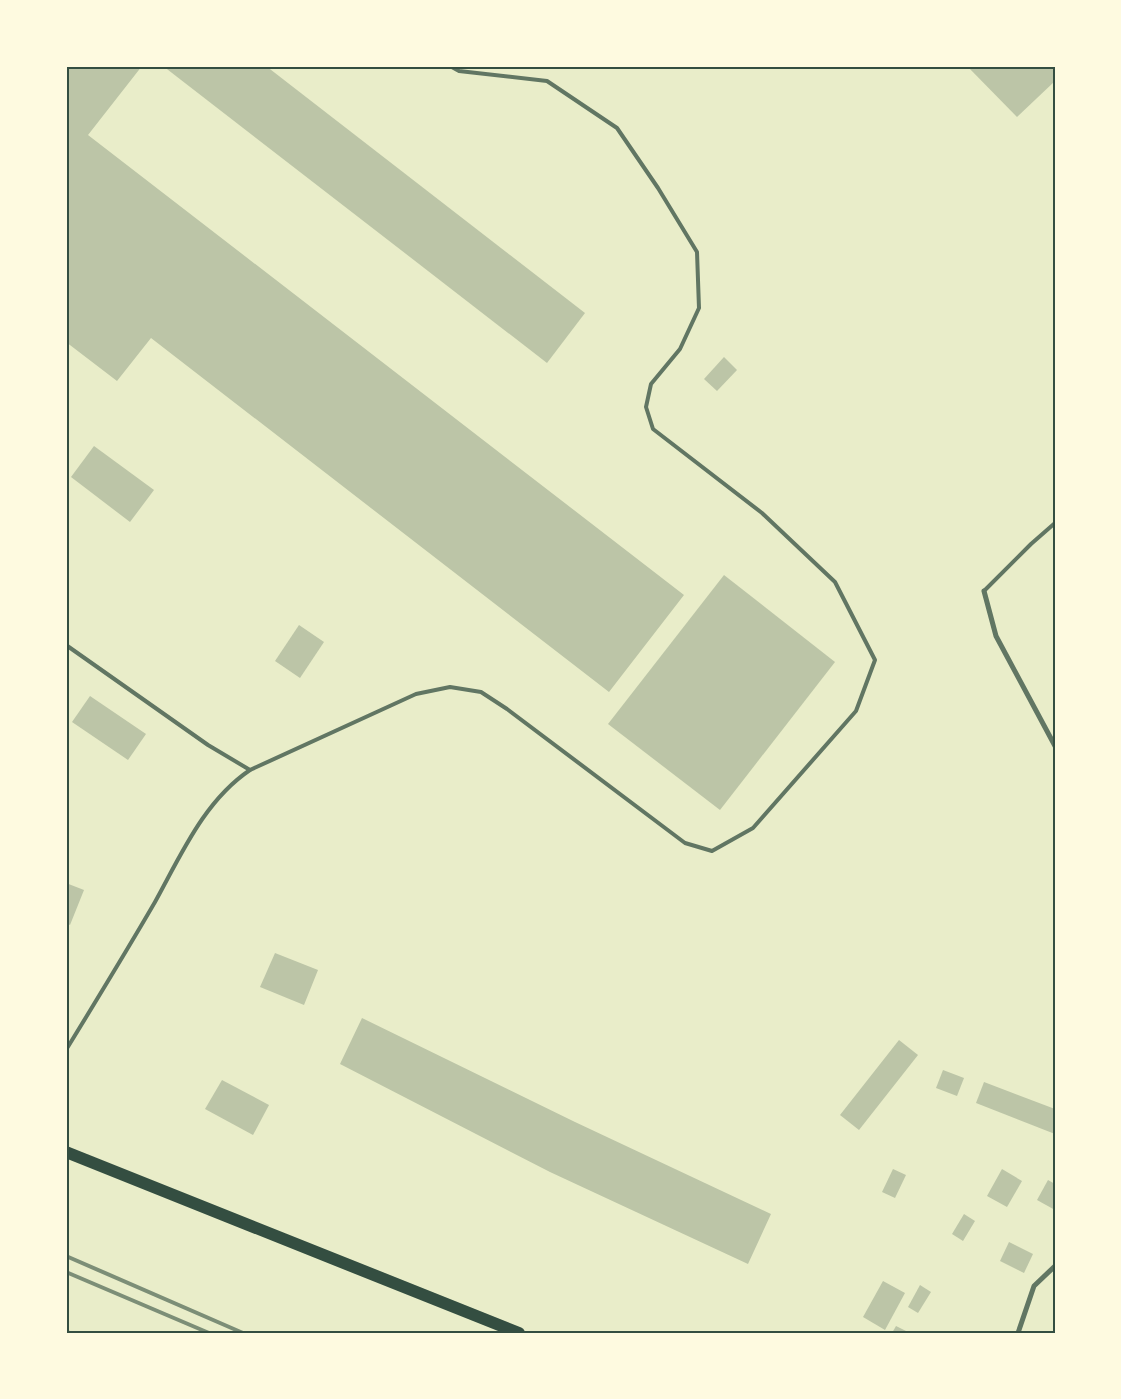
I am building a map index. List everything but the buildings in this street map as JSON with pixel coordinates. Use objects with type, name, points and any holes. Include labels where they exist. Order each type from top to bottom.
[{"type":"main road","points":[[66,1152],[519,1333]]},
{"type":"street","points":[[984,591],[996,636],[1055,746]]},
{"type":"street","points":[[1018,1333],[1034,1286],[1055,1266]]},
{"type":"lane","points":[[66,1050],[154,903],[196,828],[234,781],[250,770],[416,694],[450,687],[481,692],[585,767],[685,843],[712,850],[753,828],[856,711],[875,660],[835,582],[762,513],[653,429],[646,407],[651,384],[680,349],[699,308],[697,252],[658,188],[616,128],[547,81],[459,71],[450,66]]},
{"type":"lane","points":[[459,71],[462,66]]},
{"type":"lane","points":[[984,591],[1055,523]]},
{"type":"lane","points":[[66,645],[208,745],[250,770]]},
{"type":"railway","points":[[66,1256],[243,1333]]},
{"type":"railway","points":[[66,1272],[209,1333]]}]
